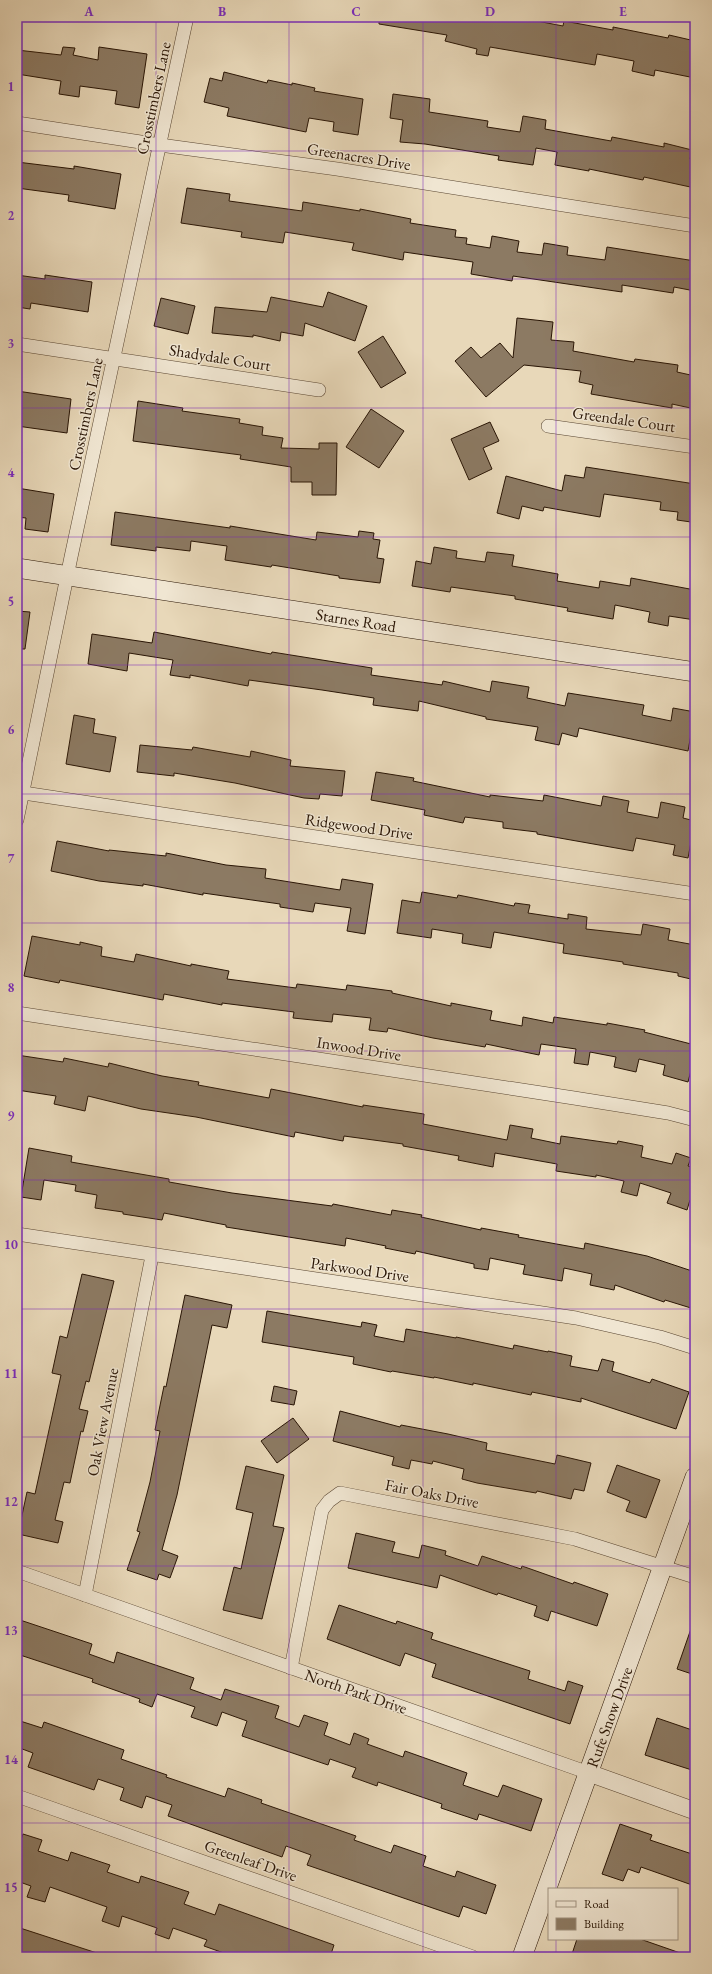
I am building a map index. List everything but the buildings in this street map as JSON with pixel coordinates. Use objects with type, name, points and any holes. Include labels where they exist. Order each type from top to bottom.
[{"type":"main road","name":"Starnes Road","points":[[17,568],[695,672]]},
{"type":"main road","name":"Rufe Snow Drive","points":[[522,1957],[695,1477]]},
{"type":"street","name":"Crosstimbers Lane","points":[[17,820],[20,793],[115,359],[187,17]]},
{"type":"street","name":"Greenacres Drive","points":[[17,123],[160,145],[337,169],[695,226]]},
{"type":"street","name":"Shadydale Court","points":[[17,344],[320,390]]},
{"type":"street","name":"Greendale Court","points":[[548,426],[695,447]]},
{"type":"street","name":"Ridgewood Drive","points":[[20,793],[695,894]]},
{"type":"street","name":"Inwood Drive","points":[[17,1013],[574,1098],[668,1113],[695,1120]]},
{"type":"street","name":"Parkwood Drive","points":[[17,1234],[152,1256],[576,1318],[660,1337],[695,1348]]},
{"type":"street","name":"Oak View Avenue","points":[[84,1595],[152,1256]]},
{"type":"street","name":"Fair Oaks Drive","points":[[291,1668],[322,1510],[329,1501],[340,1493],[575,1539],[695,1577]]},
{"type":"street","name":"North Park Drive","points":[[17,1571],[695,1811]]},
{"type":"street","name":"Greenleaf Drive","points":[[17,1796],[473,1957]]}]
